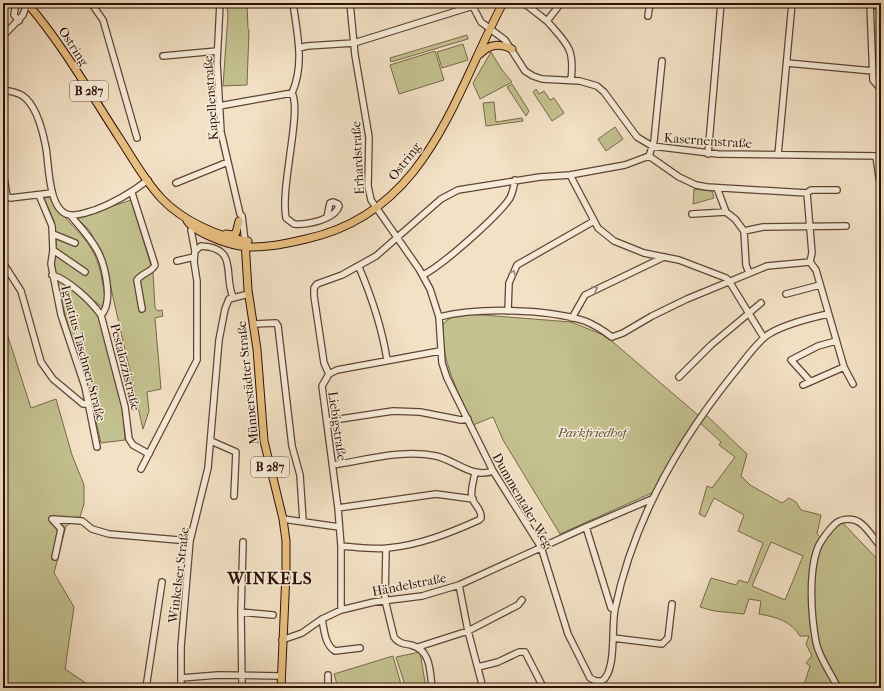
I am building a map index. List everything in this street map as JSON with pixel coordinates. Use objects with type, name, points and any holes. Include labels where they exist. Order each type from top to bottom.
[{"type":"main road","name":"Ostring","points":[[27,3],[53,35],[135,164],[162,199],[186,218],[214,232],[243,243]]},
{"type":"main road","name":"Ostring","points":[[186,218],[187,222],[193,227],[216,238],[243,243],[277,245],[280,243],[318,236],[346,225],[376,208],[407,180],[419,165],[439,134],[458,99],[489,29],[503,3]]},
{"type":"main road","points":[[476,59],[486,49],[494,45],[512,49]]},
{"type":"main road","points":[[214,232],[218,231],[229,235],[234,234],[238,229],[240,217]]},
{"type":"main road","name":"Münnerstädter Straße","points":[[243,243],[257,349],[264,441],[282,519],[287,559],[282,640],[281,688]]},
{"type":"street","points":[[16,3],[14,15],[19,21]]},
{"type":"street","points":[[3,36],[19,21],[26,10],[27,3]]},
{"type":"street","points":[[91,3],[103,20],[137,138]]},
{"type":"street","name":"Kapellenstraße","points":[[220,3],[217,51],[221,132],[240,217],[243,243]]},
{"type":"street","points":[[293,3],[299,48],[298,77],[292,93],[296,106],[287,169],[286,218],[290,223],[301,225],[315,223],[327,216]]},
{"type":"street","name":"Erhardstraße","points":[[350,3],[354,43],[369,137],[368,186],[371,200],[423,275],[435,302],[439,317],[441,336],[440,350]]},
{"type":"street","points":[[524,3],[547,20],[570,48],[573,61],[571,80]]},
{"type":"street","points":[[547,20],[561,3]]},
{"type":"street","points":[[648,16],[650,3]]},
{"type":"street","points":[[708,154],[721,3]]},
{"type":"street","points":[[778,155],[792,3]]},
{"type":"street","points":[[878,86],[873,80],[872,71],[870,4],[881,6]]},
{"type":"street","points":[[299,48],[307,46],[354,43],[472,5]]},
{"type":"street","name":"Kasernenstraße","points":[[472,5],[481,22],[505,40],[512,49],[521,67],[533,76],[590,82],[597,86],[604,92],[637,137],[652,146],[708,154],[879,156]]},
{"type":"street","points":[[163,56],[217,51]]},
{"type":"street","points":[[649,156],[652,146],[662,61]]},
{"type":"street","points":[[786,63],[872,71]]},
{"type":"street","points":[[3,90],[15,92],[24,96],[36,116],[46,148],[52,193],[10,198],[7,196],[3,172]]},
{"type":"street","points":[[219,106],[292,93]]},
{"type":"street","points":[[387,360],[382,330],[372,297],[359,267],[376,256],[441,199],[466,187],[515,180],[570,175],[625,165],[649,156]]},
{"type":"street","points":[[649,156],[688,182],[717,188],[807,192],[811,190],[837,190]]},
{"type":"street","points":[[879,156],[881,191]]},
{"type":"street","points":[[176,183],[228,162]]},
{"type":"street","points":[[570,175],[600,230],[614,241],[625,247],[691,264],[722,276],[729,281],[764,338]]},
{"type":"street","points":[[71,216],[99,208],[132,192],[148,180]]},
{"type":"street","points":[[423,275],[439,264],[497,214],[510,198],[515,180]]},
{"type":"street","points":[[717,188],[726,212],[735,218],[744,231],[746,265],[748,273]]},
{"type":"street","points":[[132,192],[155,265],[152,270],[140,274],[137,280],[142,309]]},
{"type":"street","points":[[807,192],[812,253],[810,262]]},
{"type":"street","name":"Pestalozzistraße","points":[[52,193],[59,207],[71,216],[88,235],[98,251],[106,280],[108,297],[107,308],[101,315],[125,407],[128,439],[133,445],[149,454]]},
{"type":"street","name":"Ignatius-Taschner-Straße","points":[[39,195],[49,214],[53,234],[51,264],[52,275],[61,315],[85,387],[97,447]]},
{"type":"street","points":[[692,214],[726,212]]},
{"type":"street","points":[[508,312],[509,284],[517,265],[594,221]]},
{"type":"street","points":[[744,231],[764,227],[846,226]]},
{"type":"street","points":[[141,469],[197,360],[197,281],[191,230],[193,227]]},
{"type":"street","points":[[53,234],[75,243]]},
{"type":"street","points":[[177,261],[194,254],[201,246],[208,247],[224,255],[230,269],[229,288],[233,297],[249,292]]},
{"type":"street","points":[[53,250],[85,272]]},
{"type":"street","points":[[572,318],[585,295],[622,275],[664,257]]},
{"type":"street","points":[[439,317],[466,311],[508,312],[572,318],[586,322],[612,337],[623,333],[686,299],[748,273],[767,266],[810,262]]},
{"type":"street","points":[[810,262],[814,266],[844,367],[853,384]]},
{"type":"street","points":[[3,263],[21,291],[41,362],[46,371],[83,404],[88,404]]},
{"type":"street","name":"Liebigstraße","points":[[341,610],[341,546],[338,508],[322,386],[329,374],[324,363],[314,288],[317,284],[359,267]]},
{"type":"street","points":[[52,275],[64,280],[93,304],[101,315]]},
{"type":"street","points":[[786,294],[820,285]]},
{"type":"street","name":"Winkelser Straße","points":[[181,688],[181,647],[190,541],[205,486],[211,441],[219,340],[225,309],[229,299],[233,297]]},
{"type":"street","points":[[679,377],[711,345],[748,312],[761,303]]},
{"type":"street","points":[[672,604],[668,638],[662,644],[613,638],[615,609],[631,554],[652,499],[701,417],[764,338],[798,321],[828,314]]},
{"type":"street","points":[[253,324],[272,322],[276,323],[278,326],[292,446],[300,475],[303,521]]},
{"type":"street","points":[[810,381],[791,360],[818,346],[836,341]]},
{"type":"street","points":[[329,374],[337,370],[440,350]]},
{"type":"street","name":"Dummentaler Weg","points":[[440,350],[442,363],[447,378],[493,471],[540,548],[568,634],[590,678],[596,681],[602,681],[609,673],[613,638]]},
{"type":"street","points":[[803,385],[844,367]]},
{"type":"street","points":[[327,421],[393,411],[420,412],[461,420],[468,419]]},
{"type":"street","points":[[211,441],[236,452],[234,496]]},
{"type":"street","points":[[333,465],[414,453],[436,456],[481,474],[493,471]]},
{"type":"street","points":[[341,546],[386,548],[448,534],[479,520],[482,512],[473,499],[475,472]]},
{"type":"street","points":[[338,508],[436,494],[473,499]]},
{"type":"street","name":"Händelstraße","points":[[282,640],[302,633],[322,619],[341,610],[385,600],[422,596],[459,585],[492,572],[586,527],[652,499]]},
{"type":"street","points":[[55,557],[61,530],[52,519],[82,521],[92,528],[109,534],[190,541]]},
{"type":"street","points":[[282,519],[339,527]]},
{"type":"street","points":[[838,688],[820,655],[816,641],[812,581],[816,554],[819,545],[837,521],[846,519],[860,523],[881,547]]},
{"type":"street","points":[[586,527],[611,608],[615,609]]},
{"type":"street","points":[[242,688],[241,612],[243,542]]},
{"type":"street","points":[[386,548],[385,600],[394,637],[402,643],[418,647],[468,630],[518,605],[522,600]]},
{"type":"street","points":[[146,688],[162,582]]},
{"type":"street","points":[[459,585],[468,630],[483,688]]},
{"type":"street","points":[[241,612],[273,614]]},
{"type":"street","points":[[322,619],[326,638],[332,649],[335,651],[360,648]]},
{"type":"street","points":[[418,647],[427,657],[432,688]]},
{"type":"street","points":[[478,667],[498,662],[519,652],[525,652],[542,688]]},
{"type":"street","points":[[181,678],[242,675],[281,676]]},
{"type":"street","points":[[326,687],[328,675]]},
{"type":"green space","points":[[226,3],[247,3],[249,30],[247,85],[223,86],[228,14]]},
{"type":"green space","points":[[467,35],[468,39],[391,62],[390,58]]},
{"type":"green space","points":[[463,44],[468,60],[442,68],[437,52]]},
{"type":"green space","points":[[435,51],[444,80],[399,94],[390,65]]},
{"type":"green space","points":[[491,52],[502,70],[512,82],[480,99],[473,83]]},
{"type":"green space","points":[[512,84],[529,111],[526,116],[507,87]]},
{"type":"green space","points":[[536,89],[539,94],[544,91],[550,100],[554,98],[564,113],[552,121],[533,92]]},
{"type":"green space","points":[[494,102],[496,122],[522,118],[523,121],[486,126],[483,103]]},
{"type":"green space","points":[[615,127],[623,139],[606,151],[598,139]]},
{"type":"green space","points":[[694,189],[712,191],[714,198],[693,204]]},
{"type":"green space","points":[[50,197],[65,218],[88,244],[94,254],[99,266],[105,297],[104,308],[54,272],[56,242],[54,221],[44,198]]},
{"type":"green space","points":[[131,200],[153,272],[155,308],[158,311],[162,310],[163,316],[155,318],[161,389],[147,392],[149,411],[143,429],[105,262],[90,231],[77,218]]},
{"type":"green space","points":[[56,279],[93,305],[99,316],[123,409],[125,440],[101,443],[87,384],[71,338]]},
{"type":"green space","name":"Parkfriedhof","points":[[470,314],[571,322],[601,334],[613,342],[699,416],[654,492],[560,534],[503,440],[493,417],[473,425],[457,389],[447,364],[444,351],[443,324],[448,319],[459,315]]},
{"type":"green space","points":[[3,321],[31,408],[56,399],[72,455],[84,485],[84,504],[80,517],[66,526],[54,573],[74,607],[65,669],[93,688],[3,688]]},
{"type":"green space","points":[[704,413],[747,454],[741,476],[750,485],[782,503],[789,498],[796,502],[801,510],[821,515],[817,534],[822,539],[840,520],[881,563],[881,688],[803,688],[810,666],[806,663],[812,656],[806,644],[809,636],[800,636],[788,623],[782,620],[759,614],[761,601],[749,599],[744,614],[714,611],[700,607],[711,578],[736,585],[739,580],[748,583],[763,543],[738,531],[744,515],[714,498],[705,517],[699,514],[707,486],[712,488],[735,457],[719,445],[721,442],[698,421]],"holes":[[[771,542],[803,556],[785,600],[752,586]]]},
{"type":"green space","points":[[420,652],[426,688],[406,688],[396,657]]},
{"type":"green space","points":[[393,656],[402,688],[338,688],[334,674]]},
{"type":"district","name":"WINKELS","points":[[270,578]]}]
